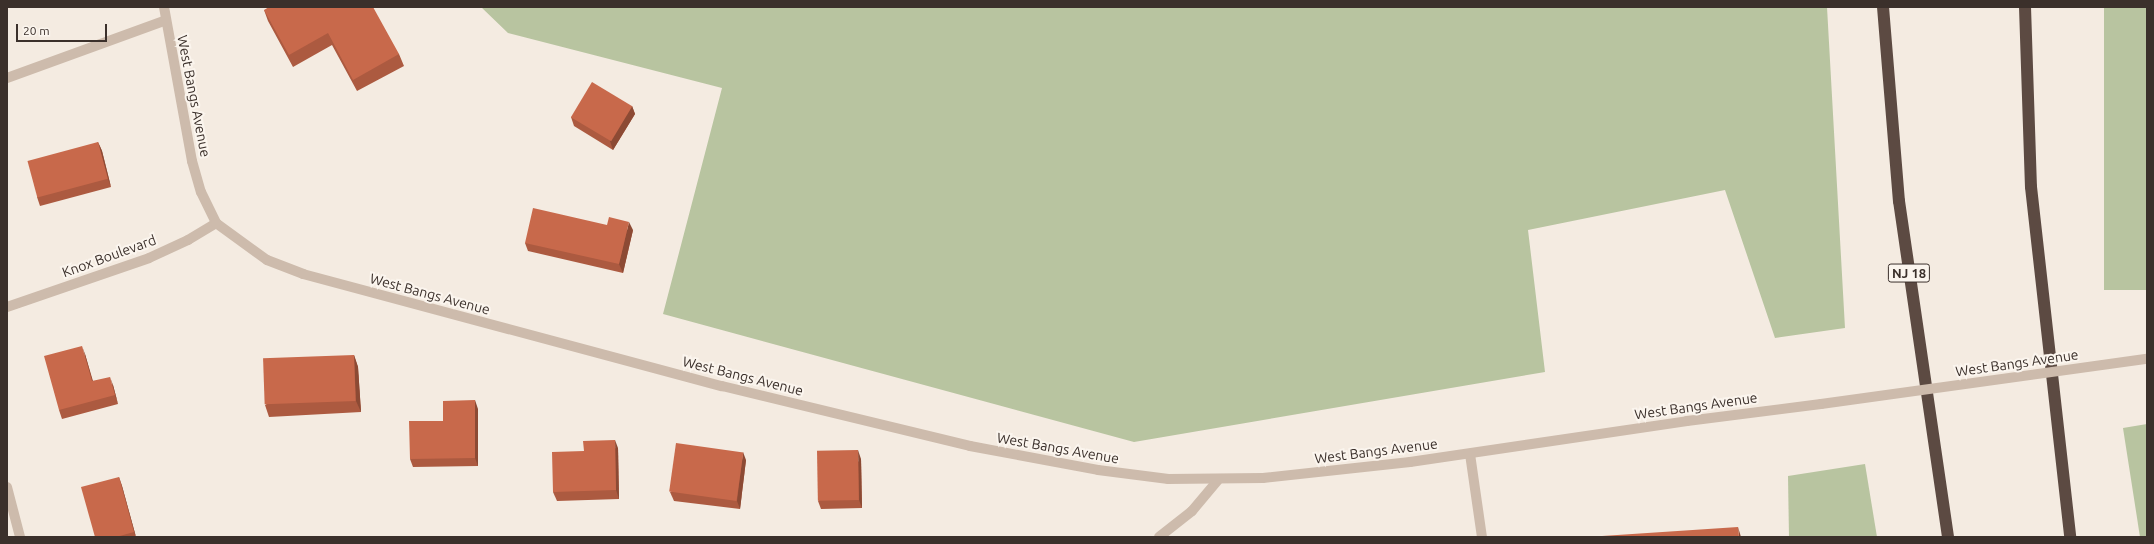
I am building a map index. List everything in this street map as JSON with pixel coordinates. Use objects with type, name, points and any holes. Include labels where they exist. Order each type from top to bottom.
[{"type":"highway","name":"NJ 18","points":[[1883,7],[1899,201],[1948,537]]},
{"type":"highway","points":[[2025,7],[2031,187],[2070,537]]},
{"type":"street","name":"West Bangs Avenue","points":[[164,7],[192,161],[201,192],[216,223],[267,260],[303,274],[722,386],[977,448],[1098,470],[1168,479],[1218,480],[1263,478],[1470,454],[1687,421],[2147,359]]},
{"type":"street","points":[[7,78],[166,20]]},
{"type":"street","name":"Knox Boulevard","points":[[7,307],[149,258],[188,240],[216,223]]},
{"type":"street","points":[[1470,454],[1482,537]]},
{"type":"street","points":[[1159,537],[1192,511],[1218,480]]},
{"type":"street","points":[[7,487],[20,537]]},
{"type":"green space","points":[[481,7],[1827,7],[1845,328],[1775,338],[1725,190],[1528,230],[1545,372],[1134,442],[663,314],[722,88],[508,33]]},
{"type":"green space","points":[[2104,7],[2147,7],[2147,290],[2104,290]]},
{"type":"green space","points":[[2147,424],[2147,537],[2140,537],[2123,428]]},
{"type":"green space","points":[[1865,464],[1877,537],[1789,537],[1788,476]]},
{"type":"building","points":[[269,7],[373,7],[399,54],[353,80],[328,33],[289,55],[264,10]]},
{"type":"building","points":[[592,82],[632,106],[611,141],[571,117]]},
{"type":"building","points":[[98,142],[108,179],[37,198],[27,161]]},
{"type":"building","points":[[533,208],[607,225],[609,217],[629,222],[619,264],[525,243]]},
{"type":"building","points":[[82,346],[92,381],[110,377],[115,395],[59,410],[44,356]]},
{"type":"building","points":[[354,355],[356,401],[265,404],[263,358]]},
{"type":"building","points":[[475,400],[475,458],[410,459],[409,421],[443,421],[443,401]]},
{"type":"building","points":[[615,440],[616,490],[553,492],[552,452],[584,451],[583,441]]},
{"type":"building","points":[[676,443],[743,452],[737,501],[669,492]]},
{"type":"building","points":[[858,450],[859,500],[818,501],[817,451]]},
{"type":"building","points":[[119,477],[134,532],[116,537],[95,537],[81,487]]},
{"type":"building","points":[[1738,527],[1739,537],[1587,537]]}]
